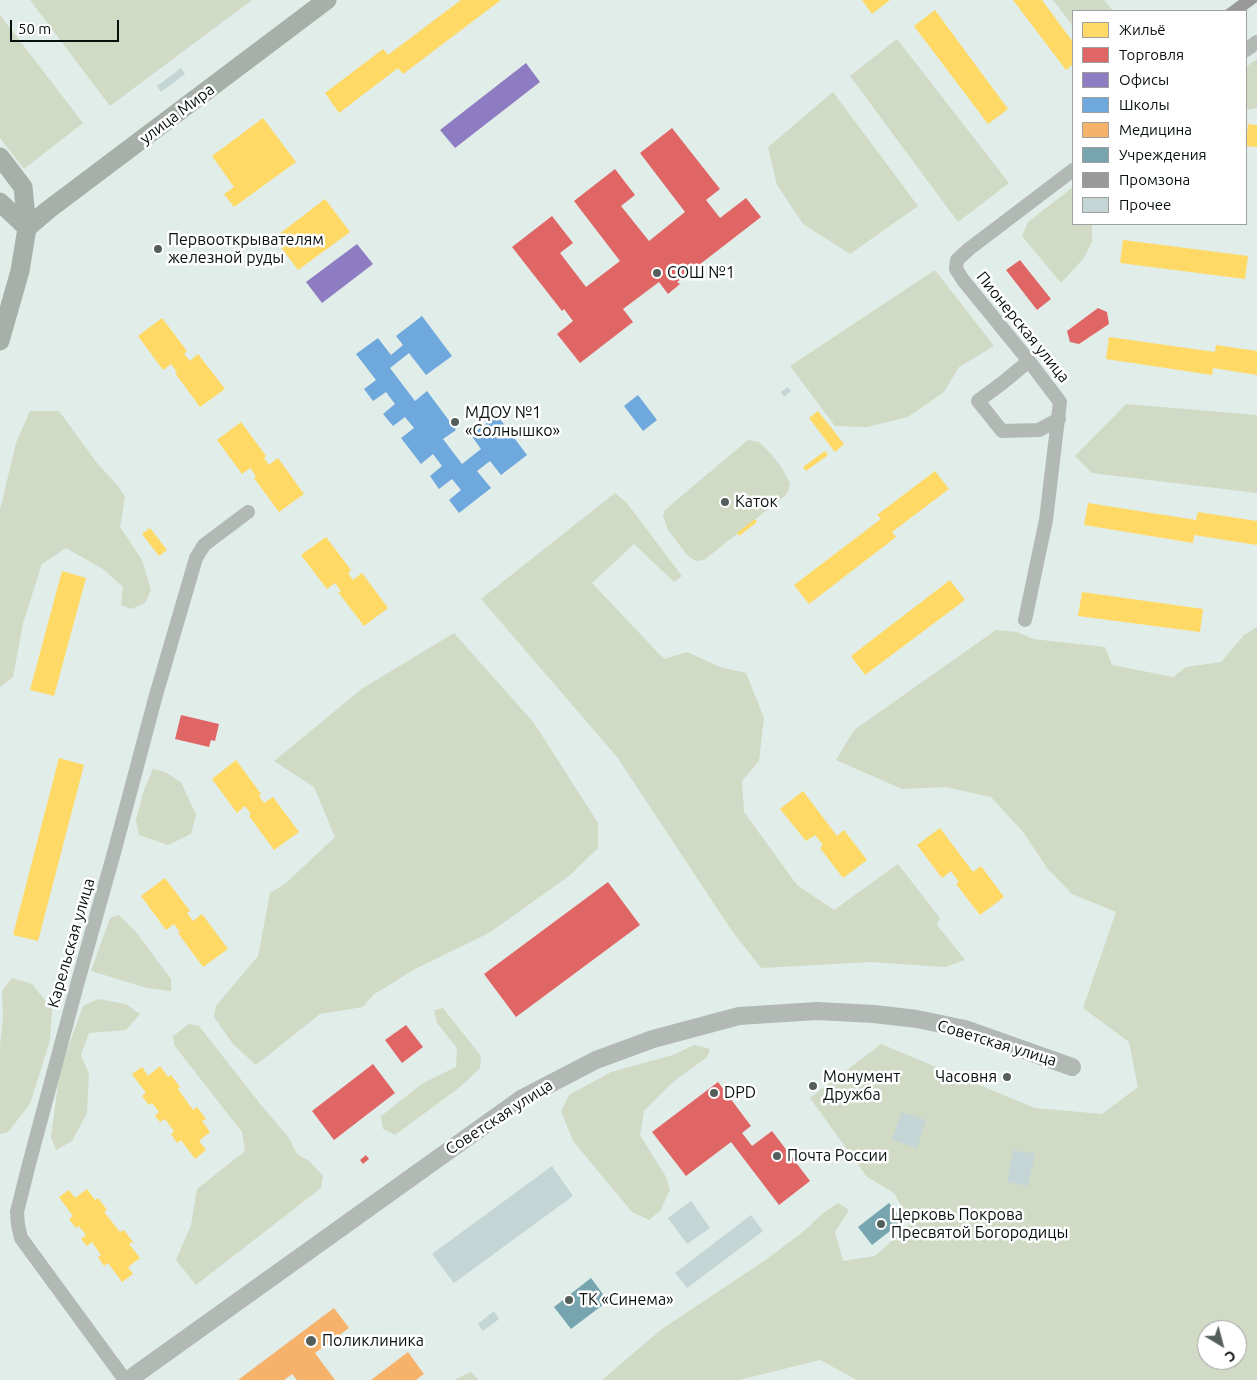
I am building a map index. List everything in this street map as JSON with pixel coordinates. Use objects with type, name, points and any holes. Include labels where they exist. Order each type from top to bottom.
[{"type":"main road","name":"улица Мира","points":[[27,228],[48,210],[327,0]]},
{"type":"main road","points":[[0,157],[23,187],[27,228],[20,271],[0,341]]},
{"type":"main road","points":[[0,202],[27,228]]},
{"type":"street","name":"Пионерская улица","points":[[1025,620],[1046,520],[1060,402],[1029,361],[962,280],[956,269],[957,260],[969,249],[1072,171]]},
{"type":"street","points":[[1029,361],[978,401],[1002,431],[1039,430],[1059,419]]},
{"type":"street","name":"Карельская улица","points":[[126,1380],[21,1238],[18,1212],[29,1164],[153,704],[196,558],[204,545],[248,512]]},
{"type":"street","name":"Советская улица","points":[[126,1380],[521,1099],[596,1060],[653,1039],[739,1016],[817,1011],[874,1014],[917,1019],[964,1029],[1072,1067]]},
{"type":"green space","points":[[30,0],[252,0],[110,106]]},
{"type":"green space","points":[[1053,0],[1104,0],[1112,10],[1072,10],[1072,25]]},
{"type":"green space","points":[[0,15],[83,123],[24,169],[0,138]]},
{"type":"green space","points":[[897,39],[1009,183],[958,222],[850,76]]},
{"type":"green space","points":[[1257,59],[1257,108],[1247,110],[1247,66]]},
{"type":"green space","points":[[833,92],[918,206],[850,254],[803,224],[777,185],[768,147]]},
{"type":"green space","points":[[1072,188],[1072,225],[1092,225],[1092,241],[1084,258],[1061,283],[1022,236],[1028,222]]},
{"type":"green space","points":[[935,270],[994,346],[959,367],[944,392],[908,417],[867,427],[835,426],[790,366]]},
{"type":"green space","points":[[1126,404],[1257,415],[1257,493],[1092,473],[1075,456]]},
{"type":"green space","points":[[30,411],[59,411],[97,463],[118,486],[125,497],[120,527],[142,560],[151,590],[145,603],[131,609],[121,605],[123,587],[103,569],[66,548],[42,564],[23,623],[13,677],[0,687],[0,510],[16,443]]},
{"type":"green space","name":"Каток","points":[[748,440],[759,442],[772,455],[790,483],[789,489],[786,495],[704,560],[696,561],[688,556],[668,530],[663,516],[665,510]]},
{"type":"green space","points":[[615,493],[626,502],[682,576],[674,582],[634,544],[592,583],[664,659],[687,652],[720,667],[746,673],[764,718],[759,761],[742,781],[744,812],[797,885],[834,910],[898,864],[940,918],[937,925],[965,960],[945,967],[870,962],[761,968],[732,931],[617,757],[481,599]]},
{"type":"green space","points":[[1257,627],[1257,1380],[857,1380],[820,1360],[739,1380],[602,1380],[662,1329],[767,1259],[838,1203],[849,1210],[835,1232],[843,1261],[875,1256],[911,1223],[894,1193],[867,1177],[810,1098],[881,1044],[1035,1108],[1102,1114],[1138,1087],[1129,1042],[1083,1008],[1116,912],[1072,894],[1047,868],[1024,833],[991,797],[945,787],[902,789],[836,760],[854,730],[996,630],[1017,632],[1033,639],[1105,647],[1112,665],[1173,677],[1186,667],[1221,662],[1244,635]]},
{"type":"green space","points":[[454,633],[534,723],[598,823],[598,848],[569,876],[489,933],[415,969],[373,995],[363,1007],[320,1014],[256,1065],[233,1044],[214,1017],[216,1006],[258,956],[270,893],[285,884],[335,837],[314,787],[274,761],[363,688]]},
{"type":"green space","points":[[153,769],[165,772],[181,782],[196,815],[191,834],[168,845],[139,835],[136,820],[144,790]]},
{"type":"green space","points":[[119,915],[136,932],[171,979],[171,991],[147,988],[91,971],[110,918]]},
{"type":"green space","points":[[12,978],[32,984],[52,1009],[50,1040],[30,1104],[8,1132],[0,1134],[2,991]]},
{"type":"green space","points":[[98,999],[126,1004],[140,1014],[126,1030],[89,1033],[81,1055],[89,1074],[87,1113],[72,1141],[56,1150],[51,1137],[60,1070],[83,1006]]},
{"type":"green space","points":[[443,1008],[481,1056],[480,1068],[460,1087],[395,1135],[383,1129],[381,1116],[423,1083],[456,1067],[457,1048],[437,1023],[434,1010]]},
{"type":"green space","points":[[189,1024],[199,1026],[289,1138],[297,1154],[309,1161],[323,1176],[321,1188],[196,1285],[176,1260],[191,1225],[197,1189],[245,1151],[242,1132],[174,1045],[173,1036]]},
{"type":"green space","points":[[694,1045],[710,1049],[707,1057],[673,1082],[644,1111],[640,1135],[666,1177],[670,1190],[660,1211],[649,1220],[632,1212],[573,1141],[561,1111],[569,1095],[611,1072],[673,1055]]},
{"type":"green space","points":[[471,1372],[479,1380],[454,1380]]},
{"type":"building: Жильё","points":[[461,0],[501,0],[403,74],[398,68],[339,113],[325,93],[383,49],[388,55]]},
{"type":"building: Жильё","points":[[862,0],[890,0],[872,14]]},
{"type":"building: Жильё","points":[[1013,0],[1042,0],[1072,41],[1072,65],[1066,70]]},
{"type":"building: Жильё","points":[[935,10],[1008,109],[988,124],[914,26]]},
{"type":"building: Жильё","points":[[263,118],[296,162],[234,207],[224,194],[234,187],[212,156]]},
{"type":"building: Жильё","points":[[1248,124],[1257,125],[1257,147],[1247,146]]},
{"type":"building: Жильё","points":[[325,199],[350,232],[298,270],[274,238]]},
{"type":"building: Жильё","points":[[1123,240],[1248,256],[1245,279],[1120,263]]},
{"type":"building: Жильё","points":[[162,318],[187,351],[184,354],[190,361],[198,354],[225,389],[200,407],[175,373],[177,372],[171,364],[163,370],[138,336]]},
{"type":"building: Жильё","points":[[1109,337],[1215,352],[1216,345],[1257,351],[1257,375],[1213,368],[1212,375],[1106,359]]},
{"type":"building: Жильё","points":[[818,411],[844,444],[835,452],[809,418]]},
{"type":"building: Жильё","points":[[241,422],[266,456],[264,458],[269,465],[278,458],[304,494],[279,512],[254,478],[256,476],[250,468],[242,474],[217,440]]},
{"type":"building: Жильё","points":[[825,451],[828,455],[806,471],[803,467]]},
{"type":"building: Жильё","points":[[935,471],[949,489],[892,532],[896,537],[809,604],[794,585],[881,519],[877,515]]},
{"type":"building: Жильё","points":[[1088,503],[1196,520],[1198,512],[1257,521],[1257,545],[1194,535],[1193,543],[1084,525]]},
{"type":"building: Жильё","points":[[755,519],[757,522],[739,536],[737,533]]},
{"type":"building: Жильё","points":[[150,528],[167,550],[159,556],[142,534]]},
{"type":"building: Жильё","points":[[326,537],[351,570],[348,573],[353,580],[362,573],[388,608],[364,626],[338,592],[341,591],[335,583],[327,589],[301,555]]},
{"type":"building: Жильё","points":[[62,571],[86,578],[54,696],[30,690]]},
{"type":"building: Жильё","points":[[950,580],[965,600],[865,675],[851,656]]},
{"type":"building: Жильё","points":[[1082,592],[1203,609],[1200,632],[1078,616]]},
{"type":"building: Жильё","points":[[59,758],[84,765],[38,941],[13,935]]},
{"type":"building: Жильё","points":[[236,760],[261,794],[259,796],[264,803],[273,797],[299,832],[274,850],[249,816],[251,814],[245,806],[237,813],[212,779]]},
{"type":"building: Жильё","points":[[803,791],[837,836],[844,830],[867,860],[843,878],[820,848],[823,845],[815,835],[806,841],[780,809]]},
{"type":"building: Жильё","points":[[940,828],[973,872],[981,866],[1004,897],[980,915],[956,884],[959,882],[951,871],[942,878],[917,845]]},
{"type":"building: Жильё","points":[[165,878],[190,911],[187,913],[193,921],[202,914],[228,949],[203,967],[178,933],[180,932],[174,924],[166,930],[141,896]]},
{"type":"building: Жильё","points":[[160,1066],[168,1077],[171,1075],[180,1087],[178,1089],[193,1110],[197,1107],[206,1119],[202,1121],[210,1132],[199,1141],[206,1150],[195,1159],[181,1140],[177,1143],[171,1134],[174,1131],[165,1119],[160,1122],[155,1116],[159,1112],[152,1103],[149,1105],[142,1096],[146,1093],[132,1074],[142,1067],[148,1076]]},
{"type":"building: Жильё","points":[[87,1189],[95,1200],[98,1198],[107,1210],[104,1212],[120,1232],[124,1230],[133,1242],[129,1244],[140,1258],[128,1267],[133,1274],[122,1282],[108,1263],[104,1266],[98,1257],[101,1255],[92,1242],[87,1246],[81,1239],[86,1235],[79,1226],[76,1228],[69,1219],[73,1216],[59,1197],[69,1190],[75,1198]]},
{"type":"building: Торговля","points":[[672,128],[720,189],[706,200],[720,218],[746,198],[761,217],[677,282],[680,284],[668,294],[659,282],[623,309],[633,322],[580,363],[557,334],[573,321],[564,309],[562,311],[512,247],[552,216],[573,243],[560,253],[586,287],[620,261],[574,201],[615,169],[635,195],[621,206],[649,241],[685,212],[640,153]]},
{"type":"building: Торговля","points":[[1020,260],[1051,299],[1037,310],[1006,270]]},
{"type":"building: Торговля","points":[[1098,308],[1107,312],[1109,324],[1079,344],[1070,342],[1067,331]]},
{"type":"building: Торговля","points":[[181,715],[219,724],[215,741],[211,740],[209,747],[175,739]]},
{"type":"building: Торговля","points":[[608,882],[640,925],[516,1017],[484,974]]},
{"type":"building: Торговля","points":[[406,1025],[423,1047],[402,1063],[385,1040]]},
{"type":"building: Торговля","points":[[373,1064],[395,1093],[334,1140],[312,1111]]},
{"type":"building: Торговля","points":[[718,1082],[751,1126],[742,1133],[752,1146],[772,1131],[810,1181],[779,1205],[731,1142],[686,1176],[652,1132]]},
{"type":"building: Торговля","points":[[366,1155],[369,1159],[363,1164],[360,1160]]},
{"type":"building: Офисы","points":[[526,63],[540,82],[455,148],[440,130]]},
{"type":"building: Офисы","points":[[357,244],[373,264],[322,303],[306,282]]},
{"type":"building: Школы","points":[[422,316],[452,356],[426,375],[409,353],[390,368],[415,401],[427,391],[456,430],[443,439],[462,464],[481,449],[471,435],[497,415],[527,455],[501,475],[490,461],[477,471],[491,488],[459,513],[449,500],[461,490],[452,479],[439,489],[430,476],[442,466],[433,454],[421,464],[401,438],[414,428],[405,417],[393,426],[383,414],[395,404],[386,392],[373,401],[364,389],[376,380],[356,354],[378,338],[391,355],[403,345],[396,336]]},
{"type":"building: Школы","points":[[638,395],[657,420],[643,431],[624,406]]},
{"type":"building: Медицина","name":"Поликлиника","points":[[334,1308],[349,1328],[315,1353],[335,1380],[297,1380],[292,1374],[284,1380],[238,1380]]},
{"type":"building: Медицина","name":"Поликлиника","points":[[408,1352],[424,1374],[416,1380],[371,1380]]},
{"type":"building: Учреждения","name":"Церковь Покрова Пресвятой Богородицы","points":[[889,1203],[903,1221],[872,1245],[858,1227]]},
{"type":"building: Учреждения","points":[[591,1278],[608,1301],[571,1329],[554,1307]]},
{"type":"building: Промзона","points":[[1239,0],[1257,0],[1246,10],[1225,10]]},
{"type":"building: Прочее","points":[[181,68],[185,74],[161,92],[157,86]]},
{"type":"building: Прочее","points":[[788,387],[791,391],[784,397],[781,392]]},
{"type":"building: Прочее","points":[[901,1112],[926,1120],[917,1148],[892,1140]]},
{"type":"building: Прочее","points":[[1013,1150],[1035,1154],[1028,1186],[1007,1182]]},
{"type":"building: Прочее","points":[[552,1166],[573,1196],[454,1283],[432,1254]]},
{"type":"building: Прочее","points":[[691,1201],[710,1228],[687,1244],[668,1218]]},
{"type":"building: Прочее","points":[[751,1215],[763,1231],[687,1288],[675,1273]]},
{"type":"building: Прочее","points":[[494,1311],[499,1319],[483,1331],[478,1324]]},
{"type":"place","name":"Первооткрывателям железной руды","points":[[158,249]]},
{"type":"place","name":"СОШ №1","points":[[657,273]]},
{"type":"place","name":"МДОУ №1 «Солнышко»","points":[[455,422]]},
{"type":"place","name":"Каток","points":[[725,502]]},
{"type":"place","name":"Часовня","points":[[1007,1077]]},
{"type":"place","name":"Монумент Дружба","points":[[813,1086]]},
{"type":"place","name":"DPD","points":[[714,1093]]},
{"type":"place","name":"Почта России","points":[[777,1156]]},
{"type":"place","name":"Церковь Покрова Пресвятой Богородицы","points":[[881,1224]]},
{"type":"place","name":"ТК «Синема»","points":[[569,1300]]},
{"type":"place","name":"Поликлиника","points":[[311,1341]]}]
